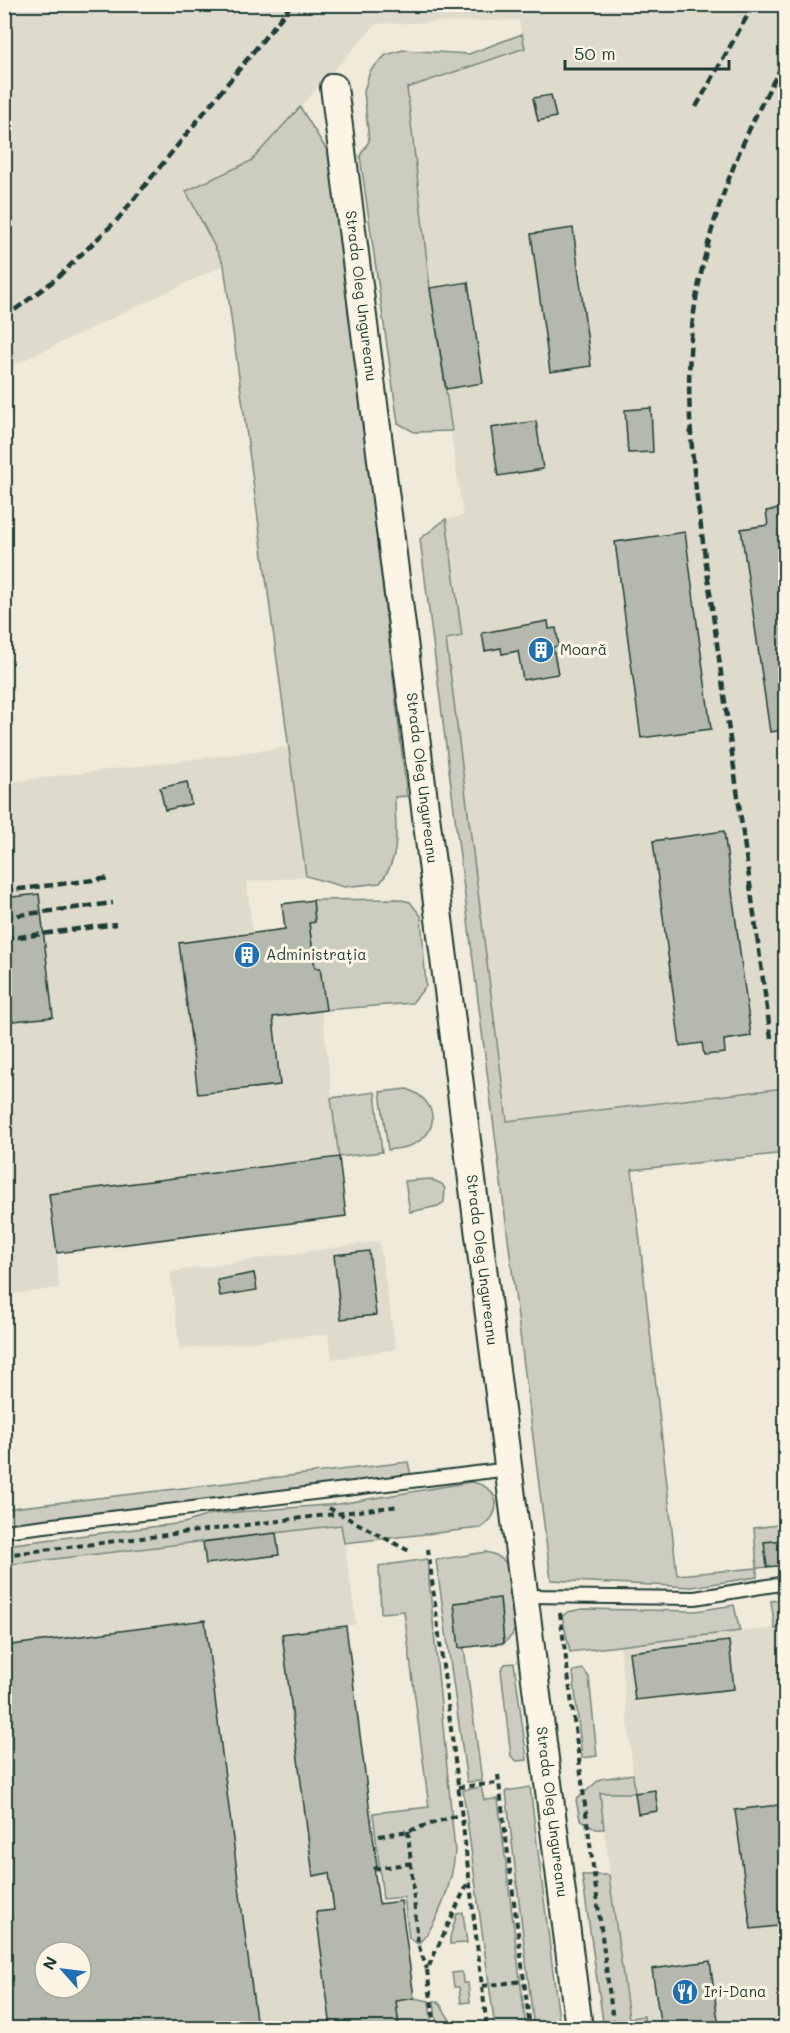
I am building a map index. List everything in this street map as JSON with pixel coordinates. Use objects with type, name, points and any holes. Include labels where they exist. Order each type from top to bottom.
[{"type":"street","name":"Strada Oleg Ungureanu","points":[[334,87],[579,2028]]},
{"type":"lane","points":[[4,1531],[509,1469]]},
{"type":"lane","points":[[525,1596],[695,1598],[786,1583]]},
{"type":"path","points":[[305,1494],[409,1551]]},
{"type":"path","points":[[4,1555],[399,1506]]},
{"type":"path","points":[[428,1549],[487,2028]]},
{"type":"path","points":[[558,1597],[614,2028]]},
{"type":"path","points":[[498,1775],[530,2028]]},
{"type":"path","points":[[458,1787],[499,1783]]},
{"type":"path","points":[[379,1836],[408,1831],[462,1814]]},
{"type":"path","points":[[408,1831],[418,1944],[427,1970],[435,2028]]},
{"type":"path","points":[[374,1869],[412,1863]]},
{"type":"path","points":[[427,1970],[469,1879]]},
{"type":"path","points":[[482,1986],[524,1981]]},
{"type":"shaded area","points":[[5,5],[785,5],[785,1088],[507,1121],[446,639],[462,636],[446,519],[463,516],[430,288],[407,88],[524,48],[519,20],[376,24],[251,161],[186,191],[224,265],[5,369]]},
{"type":"shaded area","points":[[522,34],[525,48],[407,88],[430,288],[452,431],[414,432],[398,423],[360,156],[369,141],[364,91],[370,71],[386,55],[403,50],[469,54]]},
{"type":"shaded area","points":[[300,107],[333,160],[407,796],[395,797],[396,843],[392,863],[387,873],[380,883],[344,887],[306,876],[224,265],[186,191],[251,161]]},
{"type":"shaded area","points":[[446,519],[462,636],[446,639],[507,1121],[785,1088],[785,1153],[632,1170],[677,1575],[757,1568],[757,1577],[692,1587],[551,1580],[420,539]]},
{"type":"shaded area","points":[[288,747],[306,876],[247,882],[252,933],[285,929],[282,904],[313,900],[315,922],[309,923],[315,968],[320,968],[325,1010],[322,1011],[346,1216],[57,1253],[59,1288],[5,1295],[4,783]]},
{"type":"shaded area","points":[[397,899],[410,902],[421,916],[426,986],[412,1003],[325,1010],[320,968],[315,968],[309,923],[315,921],[313,900]]},
{"type":"shaded area","points":[[407,1089],[417,1094],[430,1107],[432,1124],[422,1139],[412,1145],[388,1150],[380,1092]]},
{"type":"shaded area","points":[[375,1092],[382,1152],[339,1157],[331,1098]]},
{"type":"shaded area","points":[[430,1179],[442,1184],[445,1189],[444,1202],[438,1206],[410,1212],[405,1181]]},
{"type":"shaded area","points":[[379,1241],[396,1349],[332,1359],[328,1334],[180,1349],[170,1272]]},
{"type":"shaded area","points":[[408,1462],[411,1476],[5,1524],[4,1509]]},
{"type":"shaded area","points":[[471,1482],[488,1489],[496,1500],[494,1515],[481,1528],[344,1543],[341,1525],[5,1565],[5,1545],[184,1523],[212,1514],[339,1504]]},
{"type":"shaded area","points":[[785,1524],[785,1540],[764,1542],[767,1567],[757,1568],[754,1528]]},
{"type":"shaded area","points":[[342,1525],[356,1624],[346,1626],[377,1867],[374,1868],[379,1904],[401,1901],[414,1998],[396,2002],[399,2028],[5,2028],[4,1565]]},
{"type":"shaded area","points":[[486,1552],[496,1555],[508,1564],[516,1626],[512,1635],[504,1643],[500,1598],[454,1603],[459,1647],[464,1648],[482,1781],[467,1782],[436,1560]]},
{"type":"shaded area","points":[[427,1559],[455,1851],[444,1900],[432,1925],[418,1944],[409,1938],[404,1897],[383,1899],[373,1813],[429,1807],[404,1611],[381,1613],[379,1566]]},
{"type":"shaded area","points":[[785,1599],[785,1627],[775,1629],[771,1601]]},
{"type":"shaded area","points":[[734,1605],[740,1631],[570,1652],[562,1616],[582,1609],[696,1611]]},
{"type":"shaded area","points":[[785,1627],[785,2028],[645,2028],[643,2016],[630,2019],[599,1793],[635,1792],[620,1645]]},
{"type":"shaded area","points":[[514,1663],[527,1760],[517,1761],[511,1756],[501,1670],[505,1664]]},
{"type":"shaded area","points":[[583,1669],[589,1677],[597,1756],[582,1758],[573,1671]]},
{"type":"shaded area","points":[[633,1774],[635,1793],[600,1793],[604,1829],[596,1829],[580,1819],[576,1800],[600,1779]]},
{"type":"shaded area","points":[[481,1787],[484,1800],[498,1799],[526,2028],[495,2028],[463,1790]]},
{"type":"shaded area","points":[[530,1787],[560,2028],[534,2028],[506,1791]]},
{"type":"shaded area","points":[[582,1875],[609,1875],[629,2018],[644,2016],[645,2028],[604,2028]]},
{"type":"shaded area","points":[[463,1913],[467,1943],[450,1944],[457,1914]]},
{"type":"shaded area","points":[[462,1972],[463,1983],[468,1983],[470,2002],[461,2003],[459,1987],[454,1987],[452,1973]]},
{"type":"shaded area","points":[[414,1998],[429,2001],[432,2028],[399,2028],[396,2001]]},
{"type":"shaded area","points":[[434,2001],[438,2001],[455,2028],[437,2028]]},
{"type":"building","points":[[551,95],[556,117],[538,121],[533,98]]},
{"type":"building","points":[[573,228],[591,366],[550,372],[531,234]]},
{"type":"building","points":[[468,282],[483,383],[446,389],[430,288]]},
{"type":"building","points":[[651,408],[653,452],[628,453],[625,410]]},
{"type":"building","points":[[536,421],[543,469],[498,476],[491,428]]},
{"type":"building","points":[[786,508],[786,730],[770,732],[741,529],[768,525],[766,511]]},
{"type":"building","points":[[685,532],[711,729],[641,738],[615,542]]},
{"type":"building","name":"Moară","points":[[548,621],[549,629],[556,628],[559,646],[553,647],[558,674],[523,680],[518,651],[502,654],[501,648],[485,651],[482,633]]},
{"type":"building","points":[[187,782],[191,804],[165,810],[160,788]]},
{"type":"building","points":[[724,831],[751,1036],[724,1040],[725,1053],[704,1055],[702,1043],[680,1046],[653,841]]},
{"type":"building","points":[[39,894],[53,1017],[4,1022],[4,898]]},
{"type":"building","points":[[313,900],[315,922],[309,923],[315,968],[320,968],[326,1010],[273,1017],[280,1085],[198,1094],[179,943],[285,929],[282,904]]},
{"type":"building","points":[[339,1157],[346,1216],[57,1253],[49,1194]]},
{"type":"building","points":[[369,1251],[376,1315],[341,1319],[334,1255]]},
{"type":"building","points":[[254,1273],[257,1290],[220,1296],[217,1280]]},
{"type":"building","points":[[276,1533],[279,1555],[206,1564],[203,1542]]},
{"type":"building","points":[[786,1540],[786,1565],[767,1567],[764,1542]]},
{"type":"building","points":[[500,1598],[504,1643],[459,1648],[454,1603]]},
{"type":"building","points":[[205,1620],[257,2028],[4,2028],[4,1646]]},
{"type":"building","points":[[346,1626],[377,1867],[374,1868],[379,1904],[401,1901],[414,1998],[396,2001],[399,2028],[331,2028],[316,1912],[334,1910],[329,1873],[313,1876],[282,1634]]},
{"type":"building","points":[[729,1641],[734,1689],[635,1700],[629,1652]]},
{"type":"building","points":[[655,1790],[658,1811],[638,1814],[635,1793]]},
{"type":"building","points":[[786,1804],[786,1925],[751,1929],[735,1810]]},
{"type":"building","name":"Iri-Dana","points":[[710,1961],[719,2028],[661,2028],[652,1969]]},
{"type":"railway","points":[[4,318],[56,279],[117,220],[292,4]]},
{"type":"railway","points":[[696,107],[754,4]]},
{"type":"railway","points":[[771,1038],[697,498],[689,382],[694,312],[717,213],[754,118],[786,59]]},
{"type":"railway","points":[[4,891],[110,878]]},
{"type":"railway","points":[[4,917],[113,903]]},
{"type":"railway","points":[[4,939],[116,924]]},
{"type":"place","name":"Moară","points":[[541,650]]},
{"type":"place","name":"Administrația","points":[[247,955]]},
{"type":"place","name":"Iri-Dana","points":[[685,1992]]}]
